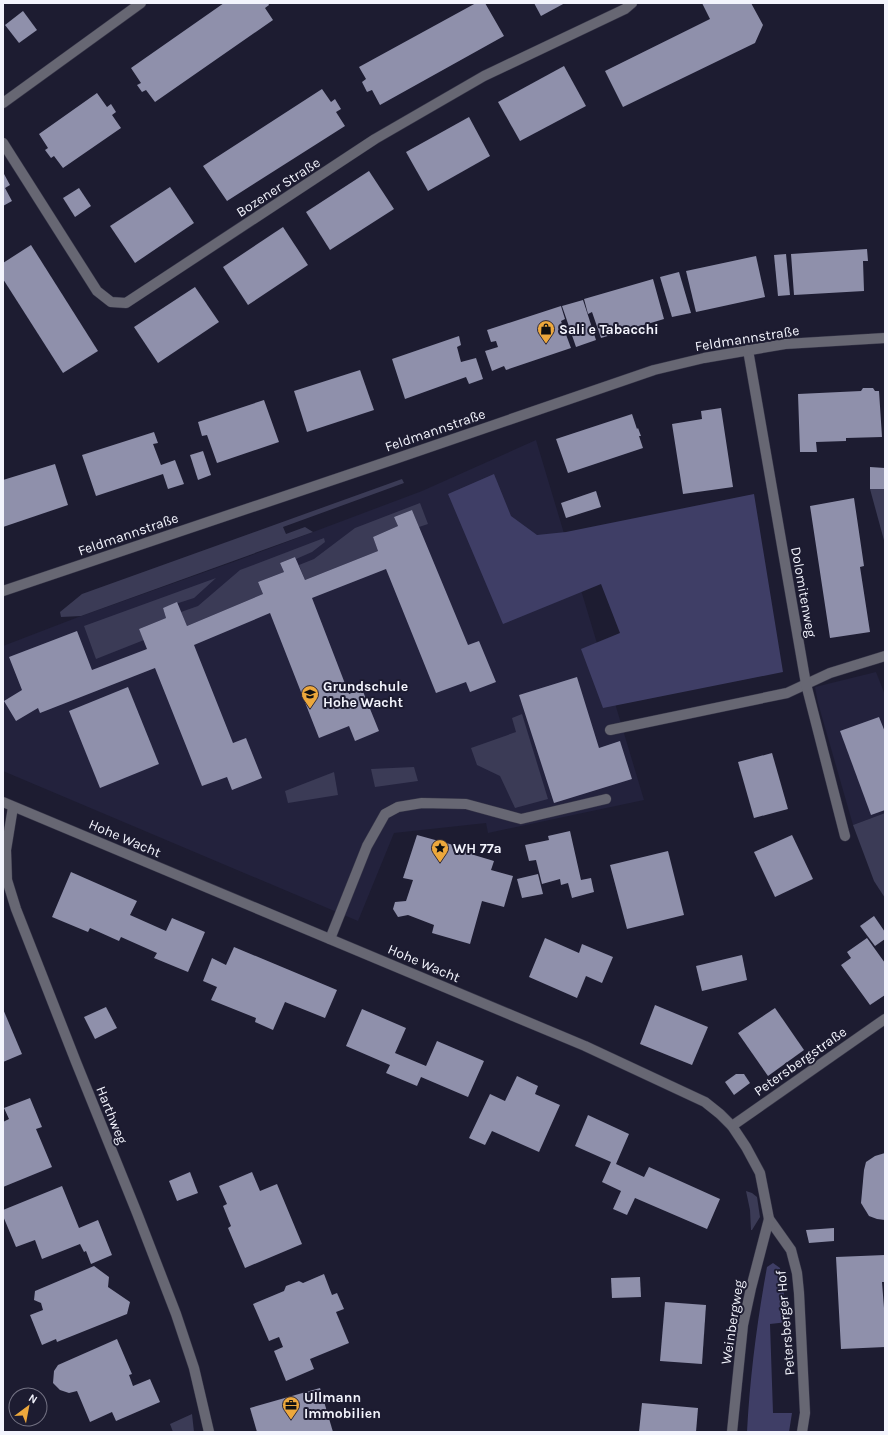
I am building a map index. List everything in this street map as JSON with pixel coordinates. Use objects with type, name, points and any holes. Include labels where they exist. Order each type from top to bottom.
[{"type":"street","points":[[3,103],[141,3]]},
{"type":"street","name":"Bozener Straße","points":[[3,143],[97,291],[111,302],[126,303],[375,139],[484,76],[625,9],[632,3]]},
{"type":"street","name":"Feldmannstraße","points":[[3,591],[654,370],[704,358],[785,344],[885,338]]},
{"type":"street","name":"Dolomitenweg","points":[[748,350],[806,684],[844,836]]},
{"type":"street","points":[[610,730],[787,693],[830,673],[885,656]]},
{"type":"street","points":[[330,939],[368,846],[385,814],[398,807],[422,803],[466,804],[521,819],[606,799]]},
{"type":"street","name":"Hohe Wacht","points":[[3,802],[585,1046],[704,1102],[720,1114],[732,1126],[746,1147],[760,1173],[769,1219]]},
{"type":"street","name":"Harthweg","points":[[14,807],[6,850],[7,880],[16,909],[176,1314],[194,1368],[210,1432]]},
{"type":"street","name":"Petersbergstraße","points":[[732,1126],[885,1019]]},
{"type":"street","name":"Weinbergweg","points":[[732,1432],[743,1324],[769,1219]]},
{"type":"street","name":"Petersberger Hof","points":[[769,1219],[791,1250],[797,1273],[805,1413],[802,1432]]},
{"type":"shaded area","name":"Grundschule Hohe Wacht","points":[[536,440],[644,800],[488,833],[486,823],[394,833],[358,921],[3,771],[3,646],[422,491]]},
{"type":"shaded area","points":[[494,474],[511,516],[537,535],[566,532],[754,494],[783,672],[603,708],[581,649],[620,633],[601,584],[503,624],[448,494]]},
{"type":"shaded area","points":[[402,479],[404,483],[283,527],[286,534],[305,527],[313,532],[81,616],[61,617],[60,612],[82,594]]},
{"type":"shaded area","points":[[870,489],[885,489],[885,544]]},
{"type":"shaded area","points":[[420,503],[428,524],[419,527],[412,510],[394,517],[398,526],[373,537],[378,551],[305,580],[299,565],[314,559],[355,528]]},
{"type":"shaded area","points":[[324,538],[325,542],[312,552],[296,559],[295,557],[280,563],[284,572],[258,582],[263,594],[187,626],[181,612],[198,606],[240,570]]},
{"type":"shaded area","points":[[216,578],[194,598],[163,608],[166,618],[139,629],[144,640],[96,659],[84,626]]},
{"type":"shaded area","points":[[876,672],[885,695],[885,813],[853,825],[818,703],[815,687]]},
{"type":"shaded area","points":[[522,714],[548,799],[515,808],[500,776],[477,765],[471,748],[516,732],[512,718]]},
{"type":"shaded area","points":[[414,767],[418,781],[375,787],[371,769]]},
{"type":"shaded area","points":[[334,772],[338,795],[288,803],[285,791]]},
{"type":"shaded area","points":[[885,813],[885,898],[874,881],[853,825]]},
{"type":"shaded area","points":[[746,1191],[757,1197],[760,1217],[752,1230],[750,1210]]},
{"type":"shaded area","points":[[773,1263],[780,1268],[788,1322],[770,1324],[773,1413],[792,1413],[789,1432],[747,1432],[754,1349],[760,1308],[767,1267]]},
{"type":"shaded area","points":[[192,1414],[194,1432],[173,1432],[170,1424]]},
{"type":"building","points":[[224,3],[268,3],[269,5],[265,8],[273,20],[155,102],[146,90],[142,92],[137,85],[141,83],[131,68]]},
{"type":"building","points":[[476,3],[485,3],[504,36],[380,105],[372,90],[367,92],[362,82],[366,79],[359,67]]},
{"type":"building","points":[[534,3],[565,3],[541,16]]},
{"type":"building","points":[[702,3],[751,3],[763,25],[755,43],[623,107],[605,71],[710,19]]},
{"type":"building","points":[[23,11],[37,30],[19,43],[5,25]]},
{"type":"building","points":[[564,66],[586,106],[520,141],[498,102]]},
{"type":"building","points":[[322,89],[331,102],[335,99],[341,109],[336,112],[345,126],[227,201],[203,166]]},
{"type":"building","points":[[97,93],[107,107],[111,104],[116,112],[112,115],[121,128],[63,168],[54,156],[51,158],[45,150],[48,148],[39,134]]},
{"type":"building","points":[[469,117],[490,156],[428,191],[406,152]]},
{"type":"building","points":[[369,171],[394,209],[330,250],[306,212]]},
{"type":"building","points":[[4,174],[10,185],[5,188],[12,201],[3,206]]},
{"type":"building","points":[[170,187],[194,223],[135,263],[110,226]]},
{"type":"building","points":[[79,188],[91,206],[75,217],[63,198]]},
{"type":"building","points":[[885,211],[885,231],[884,231]]},
{"type":"building","points":[[283,227],[308,265],[248,305],[223,267]]},
{"type":"building","points":[[31,245],[98,351],[63,373],[3,279],[3,263]]},
{"type":"building","points":[[867,249],[868,261],[863,261],[864,291],[794,295],[791,254]]},
{"type":"building","points":[[786,254],[790,295],[778,296],[774,255]]},
{"type":"building","points":[[756,256],[765,297],[696,312],[686,271]]},
{"type":"building","points":[[679,272],[691,313],[672,317],[660,277]]},
{"type":"building","points":[[653,279],[664,319],[601,338],[592,312],[588,314],[584,299]]},
{"type":"building","points":[[195,287],[219,322],[158,363],[134,327]]},
{"type":"building","points":[[583,300],[596,340],[576,347],[562,306]]},
{"type":"building","points":[[561,306],[565,319],[561,321],[571,348],[506,370],[504,366],[492,371],[485,351],[498,347],[496,341],[491,342],[487,330]]},
{"type":"building","points":[[459,336],[461,345],[457,347],[461,362],[476,358],[483,379],[469,384],[466,377],[405,399],[392,359]]},
{"type":"building","points":[[360,370],[374,410],[307,432],[294,391]]},
{"type":"building","points":[[863,388],[873,388],[875,391],[879,391],[882,437],[846,438],[846,441],[816,442],[817,452],[800,452],[798,394],[861,391]]},
{"type":"building","points":[[264,400],[279,442],[217,463],[207,435],[202,436],[198,422]]},
{"type":"building","points":[[721,408],[733,487],[683,494],[672,424],[702,419],[701,411]]},
{"type":"building","points":[[632,414],[641,436],[639,436],[643,448],[568,473],[556,439]]},
{"type":"building","points":[[154,432],[158,443],[153,444],[161,465],[175,460],[184,484],[168,489],[163,474],[96,496],[82,455]]},
{"type":"building","points":[[203,451],[211,475],[198,480],[190,455]]},
{"type":"building","points":[[55,464],[68,505],[3,527],[3,480]]},
{"type":"building","points":[[870,467],[885,468],[885,489],[870,489]]},
{"type":"building","points":[[596,491],[601,507],[566,518],[561,503]]},
{"type":"building","points":[[854,498],[864,566],[860,567],[870,632],[830,638],[810,506]]},
{"type":"building","points":[[412,510],[468,645],[479,641],[496,682],[470,692],[466,682],[436,693],[386,569],[312,598],[349,694],[362,689],[379,731],[355,741],[349,726],[319,738],[270,613],[194,645],[233,743],[246,738],[262,778],[232,790],[227,777],[202,786],[155,668],[40,713],[38,708],[16,721],[4,701],[22,690],[9,657],[77,631],[92,670],[147,649],[139,629],[166,618],[163,608],[177,602],[187,626],[263,594],[258,582],[284,572],[280,563],[295,557],[305,580],[378,551],[373,537],[398,526],[394,517]]},
{"type":"building","points":[[577,677],[599,748],[620,741],[632,779],[554,803],[519,695]]},
{"type":"building","points":[[128,687],[159,764],[100,788],[69,711]]},
{"type":"building","points":[[879,717],[885,732],[885,810],[871,815],[840,731]]},
{"type":"building","points":[[772,753],[788,809],[754,818],[738,762]]},
{"type":"building","points":[[570,831],[581,880],[591,878],[594,892],[572,898],[568,883],[561,885],[560,879],[542,884],[536,860],[529,861],[525,845],[549,840],[548,836]]},
{"type":"building","points":[[417,835],[475,851],[474,855],[494,861],[491,870],[513,876],[504,907],[482,901],[470,944],[432,933],[434,925],[408,915],[398,917],[393,909],[395,902],[406,901],[413,880],[403,878]]},
{"type":"building","points":[[792,835],[813,879],[775,897],[754,852]]},
{"type":"building","points":[[668,851],[684,915],[627,929],[610,865]]},
{"type":"building","points":[[71,872],[137,901],[130,915],[166,931],[172,918],[205,932],[188,972],[154,958],[157,953],[121,937],[119,941],[90,928],[88,932],[52,917]]},
{"type":"building","points":[[538,874],[543,894],[522,898],[517,879]]},
{"type":"building","points":[[874,916],[885,932],[885,939],[875,946],[860,926]]},
{"type":"building","points":[[545,938],[579,953],[582,944],[613,957],[602,983],[586,976],[577,998],[529,977]]},
{"type":"building","points":[[867,938],[885,963],[885,995],[870,1005],[841,965],[851,958],[847,952]]},
{"type":"building","points":[[234,947],[337,990],[325,1018],[285,1002],[273,1030],[255,1022],[256,1018],[211,1000],[217,987],[203,981],[212,958],[226,965]]},
{"type":"building","points":[[742,955],[747,980],[702,991],[696,966]]},
{"type":"building","points":[[655,1005],[708,1027],[692,1065],[640,1044]]},
{"type":"building","points":[[106,1007],[117,1028],[95,1039],[84,1017]]},
{"type":"building","points":[[775,1008],[804,1050],[768,1076],[738,1033]]},
{"type":"building","points":[[3,1009],[22,1054],[3,1062]]},
{"type":"building","points":[[362,1009],[406,1028],[395,1053],[426,1066],[437,1041],[484,1061],[468,1097],[421,1077],[417,1086],[386,1073],[390,1065],[346,1046]]},
{"type":"building","points":[[736,1074],[744,1074],[750,1083],[734,1095],[725,1082]]},
{"type":"building","points":[[517,1076],[538,1086],[535,1094],[560,1105],[539,1152],[492,1131],[485,1145],[469,1138],[490,1094],[505,1101]]},
{"type":"building","points":[[30,1098],[42,1127],[36,1129],[52,1167],[3,1187],[3,1122],[9,1119],[4,1108]]},
{"type":"building","points":[[588,1115],[629,1134],[616,1164],[644,1177],[649,1167],[720,1199],[707,1229],[635,1198],[627,1215],[613,1209],[621,1191],[602,1182],[611,1162],[575,1146]]},
{"type":"building","points":[[885,1153],[885,1220],[869,1216],[861,1203],[866,1162],[875,1156]]},
{"type":"building","points":[[190,1172],[198,1193],[177,1201],[169,1181]]},
{"type":"building","points":[[252,1172],[260,1191],[277,1184],[302,1244],[245,1268],[228,1228],[231,1226],[223,1206],[227,1204],[219,1186]]},
{"type":"building","points":[[62,1186],[79,1228],[98,1220],[112,1255],[91,1264],[86,1251],[84,1252],[80,1244],[42,1259],[35,1240],[16,1247],[3,1216],[3,1210]]},
{"type":"building","points":[[834,1228],[834,1241],[809,1243],[806,1230]]},
{"type":"building","points":[[885,1255],[885,1282],[882,1282],[885,1347],[841,1349],[836,1257]]},
{"type":"building","points":[[94,1266],[109,1277],[108,1287],[130,1302],[127,1314],[57,1342],[56,1339],[42,1345],[30,1315],[43,1310],[41,1303],[34,1300],[35,1291]]},
{"type":"building","points":[[324,1274],[332,1295],[337,1293],[344,1309],[336,1312],[349,1343],[310,1359],[314,1369],[286,1381],[274,1351],[283,1347],[279,1337],[269,1341],[253,1304],[284,1291],[286,1286],[299,1281],[303,1283]]},
{"type":"building","points":[[640,1277],[641,1297],[612,1298],[611,1278]]},
{"type":"building","points":[[665,1302],[706,1305],[702,1364],[660,1361]]},
{"type":"building","points":[[117,1339],[132,1374],[129,1375],[133,1386],[150,1379],[160,1402],[116,1421],[112,1412],[90,1422],[77,1391],[69,1393],[60,1390],[53,1383],[54,1371],[58,1365]]},
{"type":"building","name":"Ullmann Immobilien","points":[[320,1388],[333,1432],[257,1432],[250,1408]]},
{"type":"building","points":[[642,1403],[698,1408],[696,1432],[639,1432]]},
{"type":"place","name":"Sali e Tabacchi","points":[[546,344]]},
{"type":"place","name":"Grundschule Hohe Wacht","points":[[310,709]]},
{"type":"place","name":"WH 77a","points":[[440,863]]},
{"type":"place","name":"Ullmann Immobilien","points":[[291,1420]]}]
